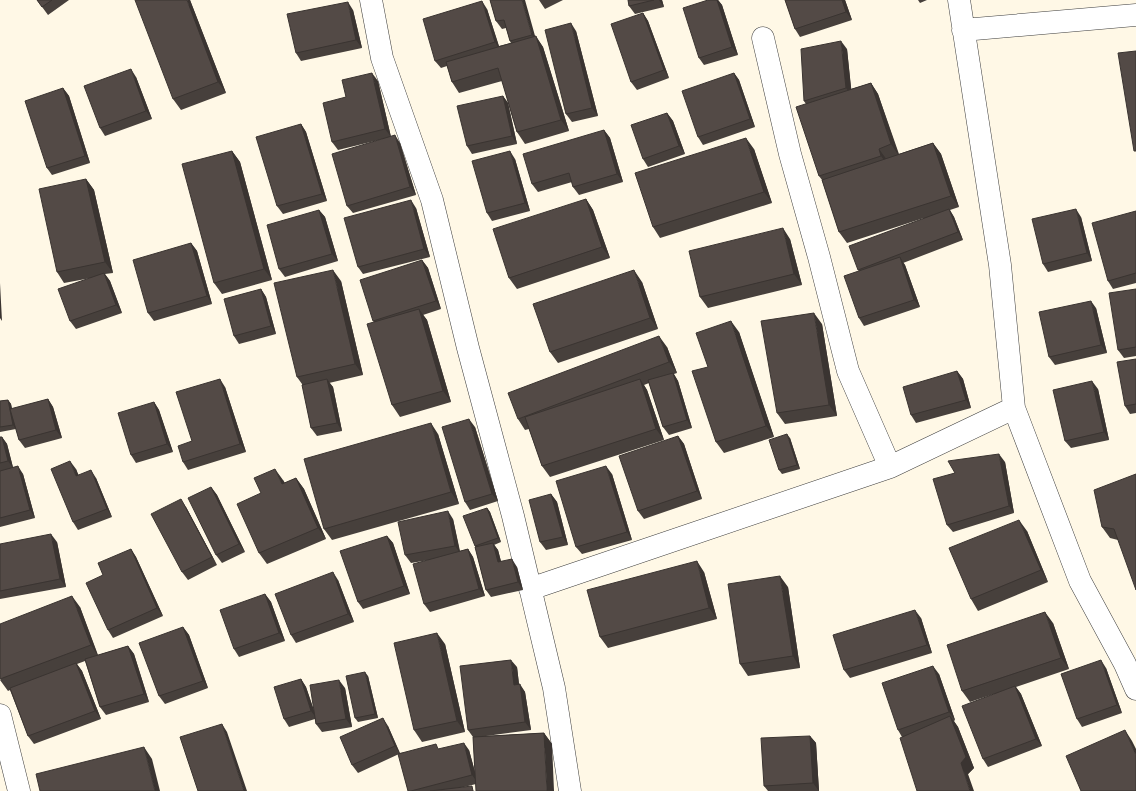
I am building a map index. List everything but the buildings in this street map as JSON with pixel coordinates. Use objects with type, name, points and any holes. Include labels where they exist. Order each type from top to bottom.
[{"type":"street","points":[[371,0],[382,58],[432,200],[468,348],[513,516],[554,688],[570,791]]},
{"type":"street","points":[[959,0],[1000,264],[1014,408],[1080,581],[1130,662],[1136,689]]},
{"type":"street","points":[[963,30],[1136,15]]},
{"type":"street","points":[[763,38],[790,154],[819,257],[848,371],[890,467]]},
{"type":"street","points":[[530,589],[890,467],[1014,408]]},
{"type":"street","points":[[0,715],[19,791]]}]
